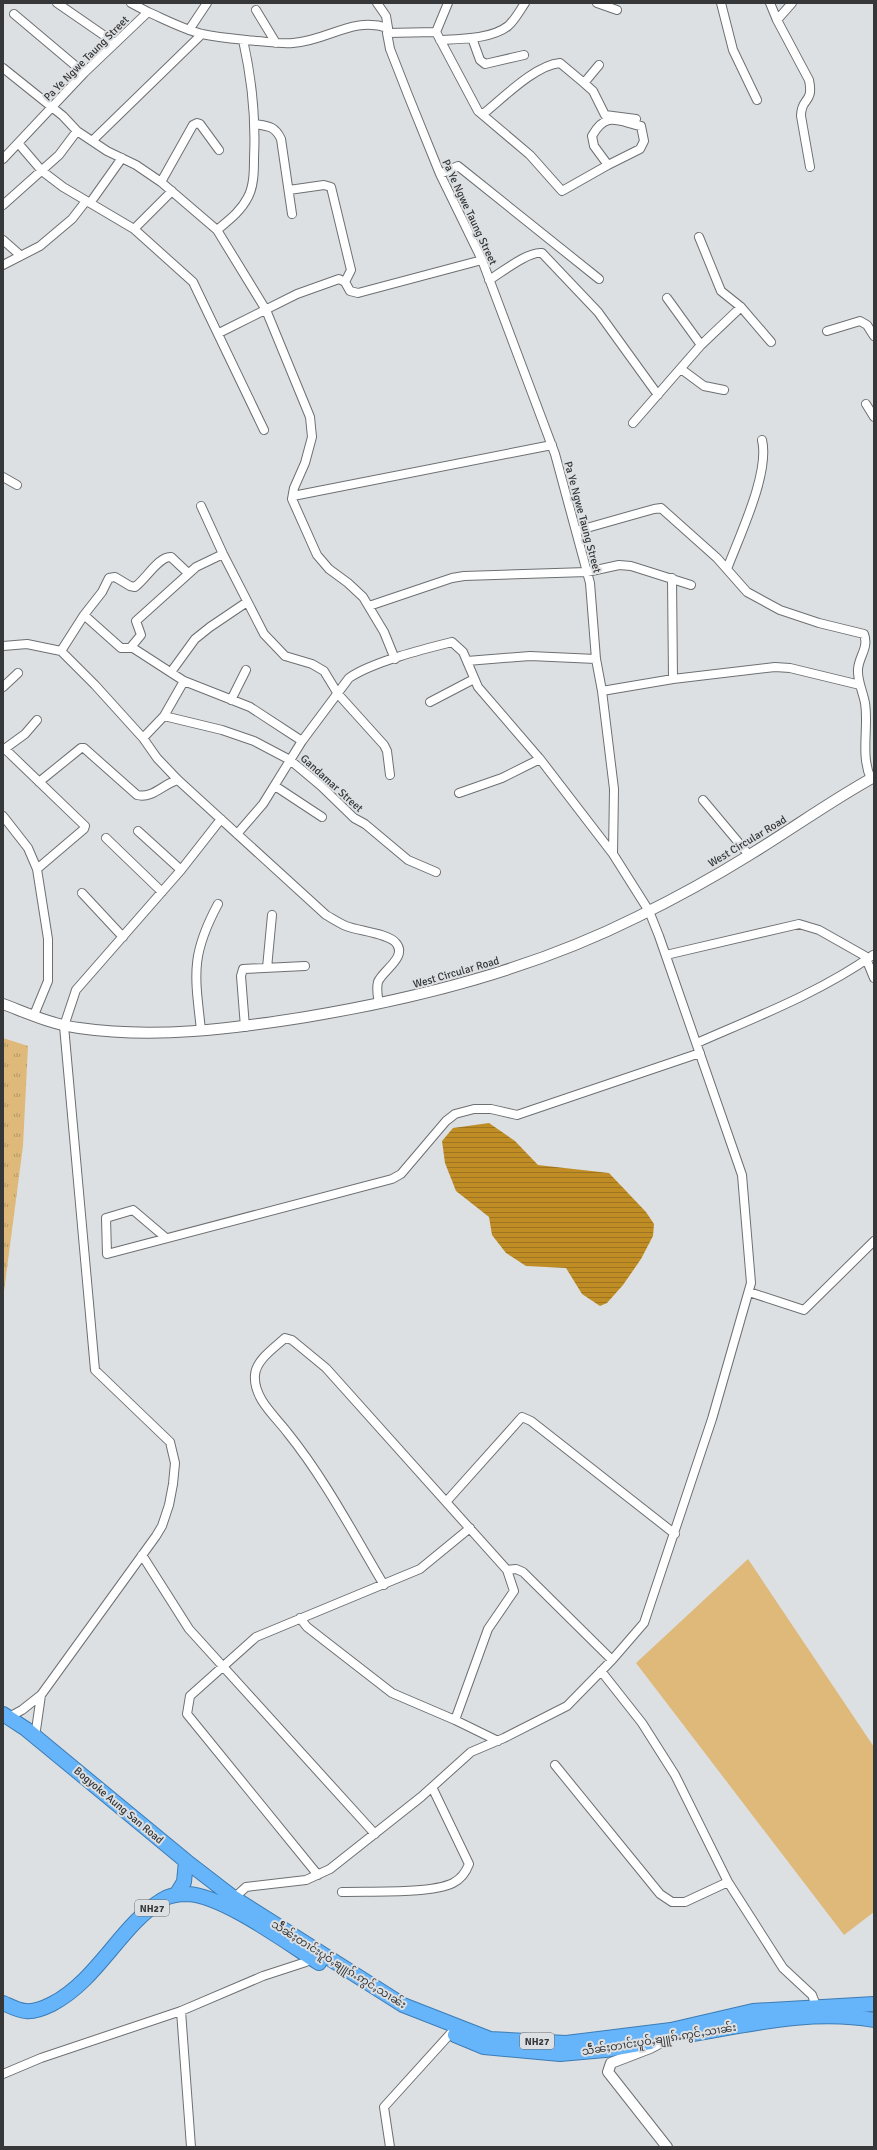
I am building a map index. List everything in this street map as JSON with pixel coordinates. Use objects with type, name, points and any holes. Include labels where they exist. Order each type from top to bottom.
[{"type":"highway","name":"Bogyoke Aung San Road","points":[[6,1715],[234,1898]]},
{"type":"highway","points":[[176,1895],[184,1882],[186,1861]]},
{"type":"highway","name":"NH27","points":[[3,2003],[26,2011],[38,2010],[59,2000],[98,1966],[151,1908],[163,1899],[176,1895],[199,1896],[222,1903],[315,1960]]},
{"type":"highway","name":"သဵႅၼ်ႈတၢင်းပူဝ်ႇၶျူၵ်ႉဢွင်ႇသၢၼ်း","points":[[234,1898],[403,2005],[490,2038],[566,2043],[671,2030],[753,2011],[874,2004]]},
{"type":"highway","name":"သဵႅၼ်ႈတၢင်းပူဝ်ႇၶျူၵ်ႉဢွင်ႇသၢၼ်း","points":[[315,1960],[411,2018],[484,2047],[560,2054],[605,2050],[790,2018],[859,2018],[874,2020]]},
{"type":"street","points":[[57,3],[115,43]]},
{"type":"street","points":[[131,3],[189,30],[202,34],[243,40],[293,43],[313,40],[358,25],[375,24],[387,31],[436,32]]},
{"type":"street","points":[[189,30],[207,3]]},
{"type":"street","name":"Pa Ye Ngwe Taung Street","points":[[377,3],[386,16],[390,50],[440,174],[482,260],[552,445],[576,531],[590,583],[596,659],[602,691],[614,789],[613,854]]},
{"type":"street","points":[[448,3],[436,32],[478,111],[530,155],[562,190],[640,149],[644,141],[641,126],[610,119],[601,122],[592,136],[594,146],[608,165]]},
{"type":"street","points":[[440,40],[472,38],[496,32],[507,26],[525,3]]},
{"type":"street","points":[[597,3],[617,10]]},
{"type":"street","points":[[721,3],[733,50],[757,100]]},
{"type":"street","points":[[770,3],[777,20],[808,80],[811,90],[810,97],[801,107],[801,116],[810,168]]},
{"type":"street","points":[[777,20],[792,3]]},
{"type":"street","points":[[256,10],[276,43]]},
{"type":"street","name":"Pa Ye Ngwe Taung Street","points":[[5,154],[18,144],[42,116],[52,108],[84,73],[148,12]]},
{"type":"street","points":[[14,14],[84,73]]},
{"type":"street","points":[[92,141],[202,34]]},
{"type":"street","points":[[472,38],[480,60],[485,64],[524,55]]},
{"type":"street","points":[[217,230],[238,212],[249,196],[253,179],[255,124],[252,78],[243,40]]},
{"type":"street","points":[[483,114],[524,81],[553,63],[560,63],[593,91],[605,115],[636,119]]},
{"type":"street","points":[[584,83],[600,65]]},
{"type":"street","points":[[4,71],[92,141],[136,165],[161,182],[217,230],[266,310],[310,417],[312,437],[305,463],[294,488],[292,499],[317,556],[329,569],[364,597],[395,658]]},
{"type":"street","points":[[161,182],[193,125],[197,123],[200,124],[219,150]]},
{"type":"street","points":[[255,124],[271,126],[277,130],[281,138],[292,214]]},
{"type":"street","points":[[3,206],[59,155],[77,130]]},
{"type":"street","points":[[18,144],[42,171],[88,202],[134,229],[193,282],[219,333],[264,430]]},
{"type":"street","points":[[3,266],[20,255],[40,246],[72,219],[88,202],[122,158]]},
{"type":"street","points":[[440,174],[458,166],[599,279]]},
{"type":"street","points":[[288,190],[324,185],[331,187],[351,270],[345,282]]},
{"type":"street","points":[[134,229],[172,191]]},
{"type":"street","points":[[699,237],[721,291],[741,307],[771,342]]},
{"type":"street","points":[[3,240],[20,255]]},
{"type":"street","points":[[489,280],[531,254],[536,252],[542,254],[598,312],[658,395]]},
{"type":"street","points":[[219,333],[297,294],[339,279],[345,282],[350,291],[358,293],[482,260]]},
{"type":"street","points":[[668,298],[701,345]]},
{"type":"street","points":[[633,423],[701,345],[741,307]]},
{"type":"street","points":[[827,331],[860,321],[867,325],[874,336]]},
{"type":"street","points":[[681,369],[704,386],[724,390]]},
{"type":"street","points":[[866,404],[874,417]]},
{"type":"street","points":[[727,569],[753,499],[762,468],[764,451],[762,440]]},
{"type":"street","points":[[293,496],[552,445]]},
{"type":"street","points":[[3,477],[17,485]]},
{"type":"street","points":[[201,506],[223,554],[264,634],[277,649],[290,658],[307,662],[318,667],[330,678],[338,694],[384,745],[387,750],[390,775]]},
{"type":"street","points":[[576,531],[661,508],[727,569],[747,592],[780,610],[819,624],[864,634],[866,646],[858,671],[865,712],[864,760],[873,778]]},
{"type":"street","points":[[131,647],[141,635],[136,621],[188,573],[196,567],[223,554]]},
{"type":"street","points":[[62,651],[84,615],[102,592],[109,578],[113,577],[135,587],[146,578],[166,556],[171,556],[188,573]]},
{"type":"street","points":[[369,606],[452,578],[464,576],[587,572],[619,565],[631,566],[691,585]]},
{"type":"street","points":[[672,578],[673,679]]},
{"type":"street","points":[[171,672],[195,639],[247,602]]},
{"type":"street","points":[[84,615],[121,648],[131,647],[184,682],[254,710],[302,742]]},
{"type":"street","points":[[234,1898],[246,1887],[306,1880],[330,1869],[432,1787],[471,1752],[498,1741],[567,1706],[612,1660],[644,1623],[675,1534],[712,1419],[751,1284],[742,1175],[649,911],[613,854],[540,759],[478,687],[464,652],[452,642],[395,658],[356,673],[345,682],[338,694],[302,742],[275,786],[237,834]]},
{"type":"street","points":[[3,646],[27,644],[62,651],[143,738],[157,758],[178,780],[326,915],[346,926],[388,938],[395,942],[398,949],[397,957],[379,981],[377,990],[380,1004]]},
{"type":"street","points":[[467,661],[530,656],[596,659]]},
{"type":"street","points":[[602,691],[673,679],[775,667],[790,668],[860,685]]},
{"type":"street","points":[[231,700],[246,670]]},
{"type":"street","points":[[3,687],[18,674]]},
{"type":"street","points":[[430,702],[474,679]]},
{"type":"street","points":[[143,738],[164,716],[184,682]]},
{"type":"street","name":"Gandamar Street","points":[[164,716],[222,730],[254,741],[290,760],[321,786],[354,818],[365,824],[408,860],[436,872]]},
{"type":"street","points":[[37,720],[25,734],[4,750],[85,826],[84,829],[37,869]]},
{"type":"street","points":[[39,782],[81,748],[84,748],[137,795],[149,795],[166,784],[178,780]]},
{"type":"street","points":[[459,793],[502,778],[540,759]]},
{"type":"street","name":"West Circular Road","points":[[3,1004],[64,1026],[132,1033],[202,1030],[245,1027],[380,1004],[472,981],[529,963],[600,934],[649,911],[749,855],[873,778]]},
{"type":"street","points":[[275,786],[322,817]]},
{"type":"street","points":[[703,800],[749,855]]},
{"type":"street","points":[[3,816],[28,848],[37,869],[48,939],[48,981],[34,1015]]},
{"type":"street","points":[[6,1715],[22,1710],[41,1695],[162,1526],[169,1505],[173,1484],[174,1453],[170,1442],[95,1370],[64,1026],[76,990],[181,870],[221,819]]},
{"type":"street","points":[[138,831],[181,870]]},
{"type":"street","points":[[106,838],[162,892]]},
{"type":"street","points":[[82,893],[123,937]]},
{"type":"street","points":[[202,1030],[195,973],[197,954],[205,928],[218,904]]},
{"type":"street","points":[[267,968],[272,915]]},
{"type":"street","points":[[666,956],[799,924],[819,930],[869,958],[874,978]]},
{"type":"street","points":[[696,1043],[798,998],[856,967],[869,958]]},
{"type":"street","points":[[245,1027],[241,976],[242,969],[305,966]]},
{"type":"street","points":[[166,1238],[133,1210],[106,1218],[108,1254],[392,1179],[401,1174],[446,1122],[455,1114],[474,1109],[491,1109],[516,1115],[700,1053]]},
{"type":"street","points":[[749,1292],[804,1310],[874,1241]]},
{"type":"street","points":[[384,1585],[317,1471],[270,1413],[257,1388],[255,1375],[259,1363],[285,1338],[292,1340],[326,1368],[507,1570],[514,1591],[488,1629],[455,1720]]},
{"type":"street","points":[[446,1502],[522,1417],[531,1421],[675,1534]]},
{"type":"street","points":[[318,1875],[187,1714],[190,1696],[256,1637],[420,1569],[470,1528]]},
{"type":"street","points":[[142,1554],[189,1629],[222,1668],[231,1673],[375,1834]]},
{"type":"street","points":[[507,1570],[516,1569],[523,1572],[612,1660]]},
{"type":"street","points":[[300,1618],[308,1627],[392,1693],[455,1720],[498,1741]]},
{"type":"street","points":[[601,1671],[642,1723],[675,1775],[728,1882],[783,1968],[812,1995],[817,2008]]},
{"type":"street","points":[[35,1737],[41,1695]]},
{"type":"street","points":[[555,1765],[660,1894],[672,1902],[685,1902],[728,1882]]},
{"type":"street","points":[[342,1892],[434,1889],[454,1883],[465,1874],[469,1864],[432,1787]]},
{"type":"street","points":[[3,2074],[41,2058],[181,2010],[263,1976],[315,1960]]},
{"type":"street","points":[[181,2010],[191,2147]]},
{"type":"street","points":[[390,2147],[384,2107],[451,2033]]},
{"type":"street","points":[[666,2147],[608,2072],[611,2063],[650,2048],[669,2038]]},
{"type":"green space","points":[[3,1038],[28,1046],[23,1146],[3,1299]]},
{"type":"green space","points":[[748,1559],[874,1747],[874,1912],[844,1935],[636,1663]]},
{"type":"shaded area","points":[[489,1123],[515,1141],[538,1165],[609,1173],[646,1212],[654,1224],[653,1236],[641,1259],[623,1285],[607,1303],[600,1306],[582,1294],[566,1268],[526,1266],[506,1253],[492,1235],[489,1217],[456,1191],[445,1163],[442,1141],[453,1128]]}]
